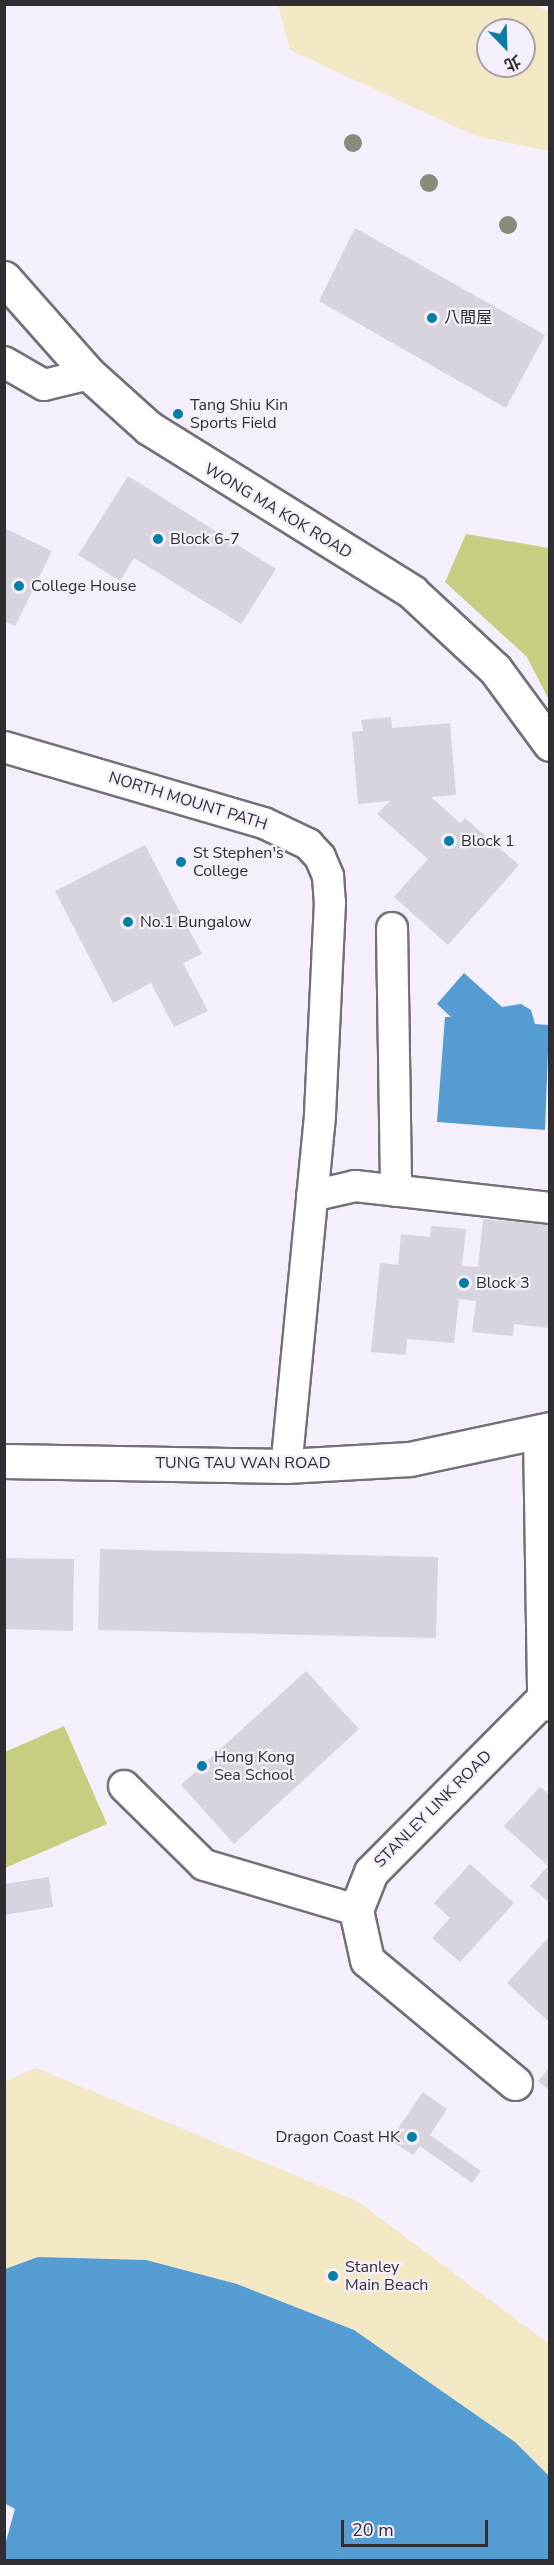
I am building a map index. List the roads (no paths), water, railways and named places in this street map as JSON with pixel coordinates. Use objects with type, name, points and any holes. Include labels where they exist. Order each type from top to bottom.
[{"type":"street","name":"WONG MA KOK ROAD","points":[[4,278],[89,374],[149,429],[185,454],[412,591],[495,669],[549,744]]},
{"type":"street","name":"TUNG TAU WAN ROAD","points":[[4,1461],[286,1466],[410,1458],[545,1430]]},
{"type":"street","points":[[545,1430],[547,1701]]},
{"type":"street","name":"STANLEY LINK ROAD","points":[[356,1910],[371,1872],[547,1701]]},
{"type":"street","points":[[356,1910],[367,1960],[515,2083]]},
{"type":"lane","points":[[4,362],[44,385],[89,374]]},
{"type":"lane","name":"NORTH MOUNT PATH","points":[[4,747],[264,823],[308,844],[320,857],[328,876],[330,902],[320,1116],[286,1466]]},
{"type":"lane","points":[[392,928],[396,1191]]},
{"type":"lane","points":[[312,1196],[355,1186],[549,1208]]},
{"type":"lane","points":[[124,1786],[204,1865],[356,1910]]},
{"type":"water","points":[[464,973],[502,1007],[521,1004],[531,1010],[535,1024],[549,1025],[545,1130],[437,1122],[445,1017],[451,1017],[437,1004]]},
{"type":"water","points":[[38,2257],[146,2260],[237,2284],[354,2330],[515,2442],[549,2476],[549,2560],[5,2560],[5,2545],[15,2509],[4,2503],[5,2269]]},
{"type":"place","name":"八間屋","points":[[432,318]]},
{"type":"place","name":"Tang Shiu Kin Sports Field","points":[[178,414]]},
{"type":"place","name":"Block 6-7","points":[[158,539]]},
{"type":"place","name":"College House","points":[[19,586]]},
{"type":"place","name":"Block 1","points":[[449,841]]},
{"type":"place","name":"St Stephen's College","points":[[181,862]]},
{"type":"place","name":"No.1 Bungalow","points":[[128,922]]},
{"type":"place","name":"Block 3","points":[[464,1283]]},
{"type":"place","name":"Hong Kong Sea School","points":[[202,1766]]},
{"type":"place","name":"Dragon Coast HK","points":[[412,2137]]},
{"type":"place","name":"Stanley Main Beach","points":[[333,2276]]}]
